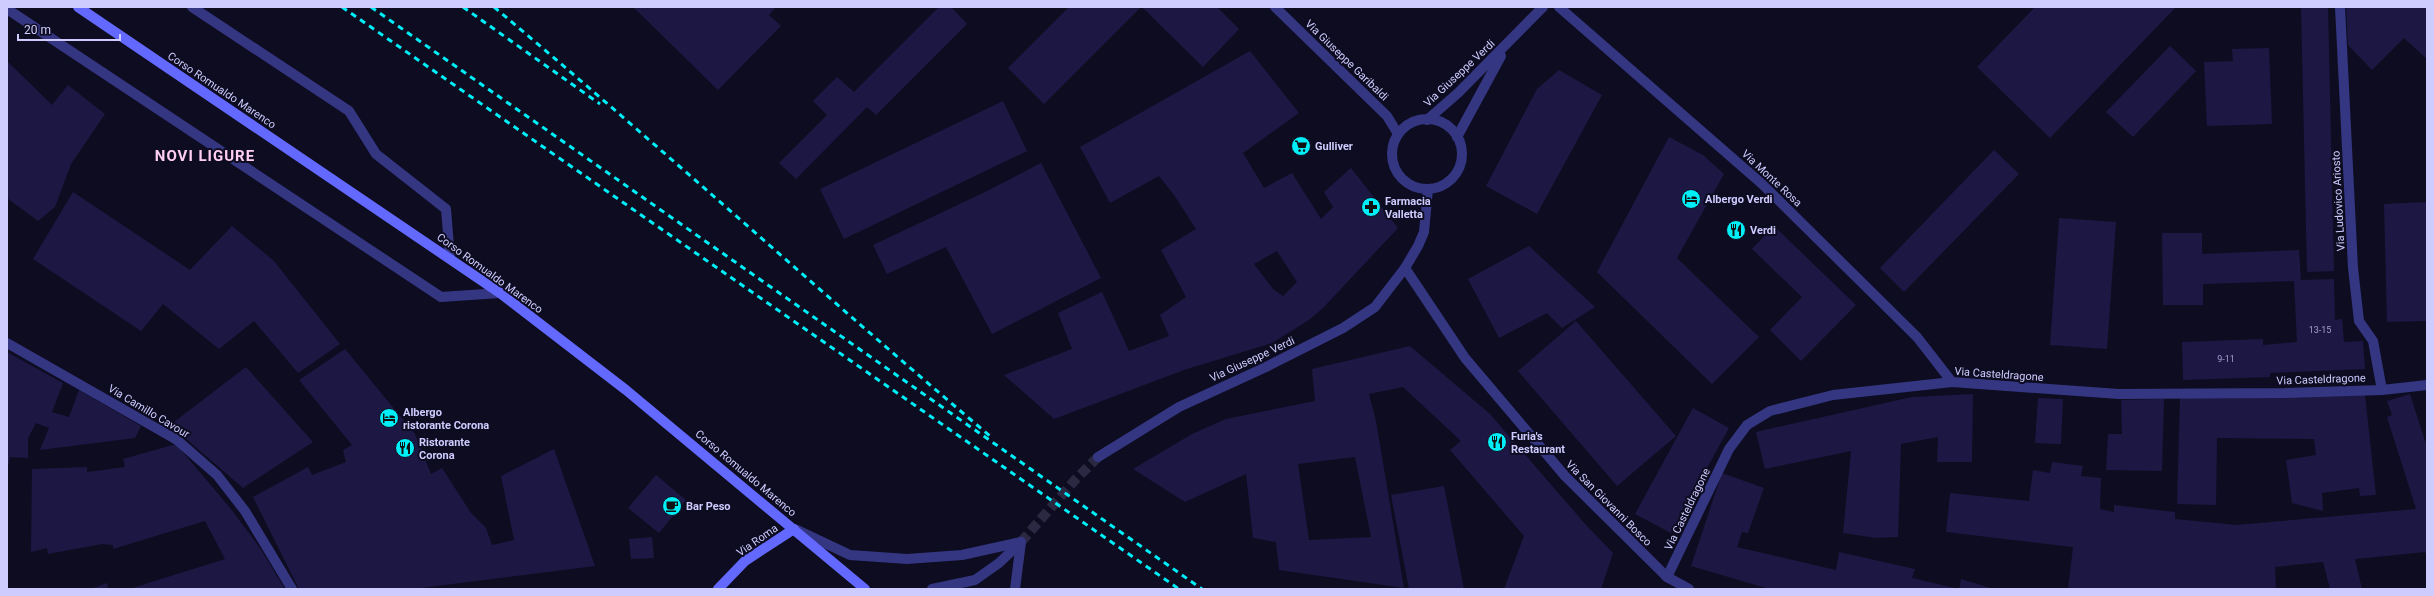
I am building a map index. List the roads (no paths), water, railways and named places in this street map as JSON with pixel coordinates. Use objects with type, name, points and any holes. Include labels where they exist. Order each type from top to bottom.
[{"type":"main road","name":"Corso Romualdo Marenco","points":[[78,7],[450,258],[500,294],[626,390],[864,589]]},
{"type":"main road","name":"Via Roma","points":[[718,589],[745,561],[794,529]]},
{"type":"street","points":[[192,7],[349,111],[376,154],[446,209],[450,258]]},
{"type":"street","name":"Via Giuseppe Garibaldi","points":[[1275,7],[1387,116],[1398,134]]},
{"type":"street","name":"Via Giuseppe Verdi","points":[[1426,120],[1458,93],[1543,7]]},
{"type":"street","name":"Via Monte Rosa","points":[[1559,7],[1761,183],[1917,337],[1952,382]]},
{"type":"street","name":"Via Ludovico Ariosto","points":[[2340,7],[2353,268],[2359,321],[2373,341],[2382,390]]},
{"type":"street","points":[[7,9],[441,298],[500,294]]},
{"type":"street","name":"Via Giuseppe Verdi","points":[[1398,134],[1414,122],[1426,120],[1444,124],[1457,137],[1508,43]]},
{"type":"street","points":[[1398,134],[1392,146],[1392,155],[1397,171],[1408,183],[1417,188],[1428,189],[1445,184],[1452,178],[1458,168],[1461,147],[1457,137]]},
{"type":"street","name":"Via Giuseppe Verdi","points":[[1098,457],[1179,407],[1266,367],[1343,328],[1375,307],[1405,268],[1418,246],[1424,232],[1428,189]]},
{"type":"street","name":"Via San Giovanni Bosco","points":[[1405,268],[1465,358],[1565,476],[1667,576],[1689,589]]},
{"type":"street","name":"Via Camillo Cavour","points":[[7,343],[177,440],[217,475],[245,511],[292,589]]},
{"type":"street","name":"Via Casteldragone","points":[[1667,576],[1729,449],[1747,425],[1770,411],[1833,395],[1952,382],[2119,394],[2382,390],[2427,385]]},
{"type":"street","points":[[794,529],[850,556],[907,560],[962,555],[1021,542]]},
{"type":"street","points":[[932,589],[975,580],[999,563],[1021,542]]},
{"type":"street","points":[[1015,589],[1021,542]]},
{"type":"tunnel","points":[[1021,542],[1075,480],[1098,457]]},
{"type":"railway","points":[[342,7],[1179,589]]},
{"type":"railway","points":[[371,7],[1202,589]]},
{"type":"railway","points":[[463,7],[600,104]]},
{"type":"railway","points":[[494,7],[990,436]]},
{"type":"place","name":"Gulliver","points":[[1301,146]]},
{"type":"place","name":"Albergo Verdi","points":[[1691,199]]},
{"type":"place","name":"Farmacia Valletta","points":[[1371,207]]},
{"type":"place","name":"Verdi","points":[[1736,230]]},
{"type":"place","name":"Albergo ristorante Corona","points":[[389,418]]},
{"type":"place","name":"Furia's Restaurant","points":[[1497,442]]},
{"type":"place","name":"Ristorante Corona","points":[[405,448]]},
{"type":"place","name":"Bar Peso","points":[[672,506]]},
{"type":"district","name":"NOVI LIGURE","points":[[205,156]]}]
